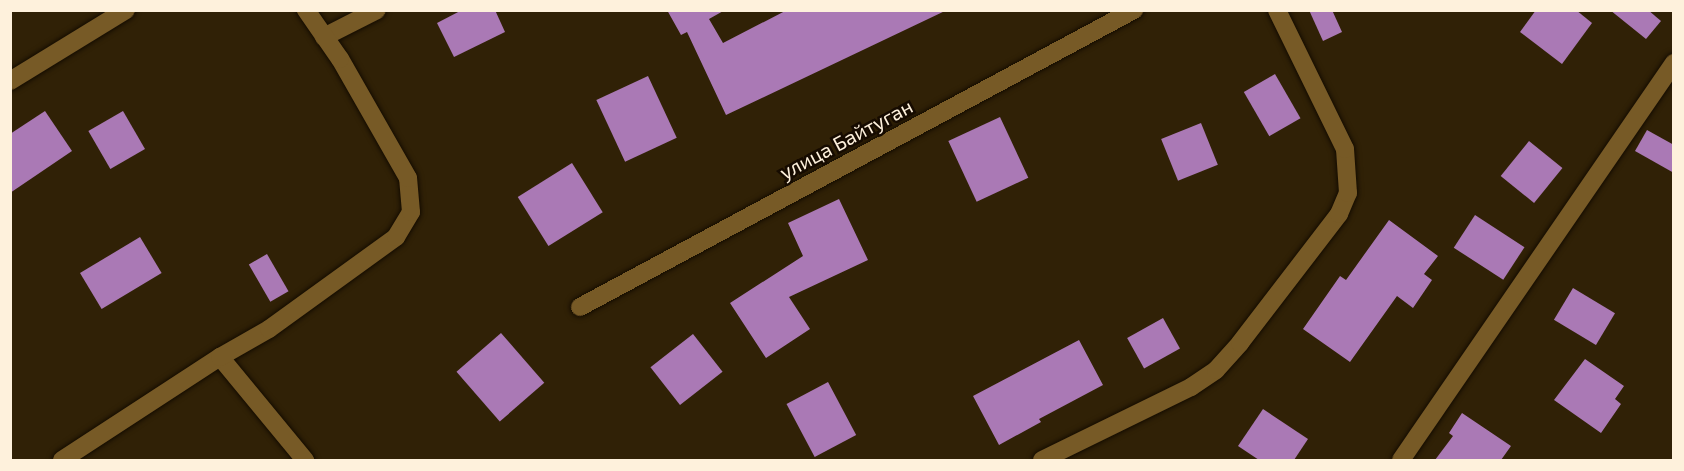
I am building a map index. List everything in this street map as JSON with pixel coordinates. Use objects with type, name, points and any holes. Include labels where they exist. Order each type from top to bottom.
[{"type":"street","points":[[10,81],[126,10]]},
{"type":"street","points":[[62,460],[220,357],[269,329],[396,237],[411,212],[408,178],[306,10]]},
{"type":"street","points":[[324,37],[377,10]]},
{"type":"street","name":"улица Байтуган","points":[[580,307],[1134,10]]},
{"type":"street","points":[[1042,460],[1191,387],[1216,370],[1240,344],[1339,214],[1348,193],[1346,149],[1277,10]]},
{"type":"street","points":[[1401,460],[1674,63]]},
{"type":"street","points":[[220,357],[305,460]]},
{"type":"building","points":[[462,10],[495,10],[505,32],[454,57],[437,23]]},
{"type":"building","points":[[667,10],[725,10],[709,19],[723,43],[787,10],[947,10],[726,115],[687,32],[681,35]]},
{"type":"building","points":[[1309,10],[1332,10],[1342,32],[1323,41]]},
{"type":"building","points":[[1536,10],[1576,10],[1592,23],[1562,64],[1520,32]]},
{"type":"building","points":[[1610,10],[1648,10],[1661,21],[1646,39]]},
{"type":"building","points":[[1275,74],[1300,118],[1269,136],[1244,92]]},
{"type":"building","points":[[648,76],[677,138],[625,162],[596,100]]},
{"type":"building","points":[[45,111],[72,151],[10,193],[10,134]]},
{"type":"building","points":[[123,111],[145,149],[110,169],[88,131]]},
{"type":"building","points":[[1000,117],[1028,178],[977,202],[948,141]]},
{"type":"building","points":[[1201,123],[1218,165],[1178,181],[1161,139]]},
{"type":"building","points":[[1647,130],[1674,145],[1674,173],[1635,151]]},
{"type":"building","points":[[1529,141],[1562,168],[1534,203],[1501,176]]},
{"type":"building","points":[[572,163],[603,212],[548,246],[518,197]]},
{"type":"building","points":[[839,199],[868,260],[789,297],[810,329],[766,358],[730,303],[803,256],[788,223]]},
{"type":"building","points":[[1475,215],[1524,247],[1503,280],[1454,248]]},
{"type":"building","points":[[1389,220],[1438,256],[1424,274],[1432,280],[1413,308],[1397,296],[1350,362],[1303,329],[1340,276],[1346,280]]},
{"type":"building","points":[[140,237],[162,273],[102,309],[80,273]]},
{"type":"building","points":[[267,254],[288,291],[270,302],[249,264]]},
{"type":"building","points":[[1573,288],[1615,313],[1596,345],[1554,320]]},
{"type":"building","points":[[1163,318],[1180,349],[1144,368],[1127,338]]},
{"type":"building","points":[[501,333],[544,383],[500,422],[456,372]]},
{"type":"building","points":[[693,334],[723,372],[680,405],[650,367]]},
{"type":"building","points":[[1079,340],[1103,385],[1039,419],[1041,422],[999,445],[973,396]]},
{"type":"building","points":[[1585,359],[1624,386],[1615,399],[1621,404],[1601,433],[1554,400]]},
{"type":"building","points":[[828,382],[856,435],[815,457],[787,404]]},
{"type":"building","points":[[1263,409],[1308,439],[1294,460],[1259,460],[1238,446]]},
{"type":"building","points":[[1462,413],[1511,446],[1501,460],[1435,460],[1453,436],[1449,433]]}]
